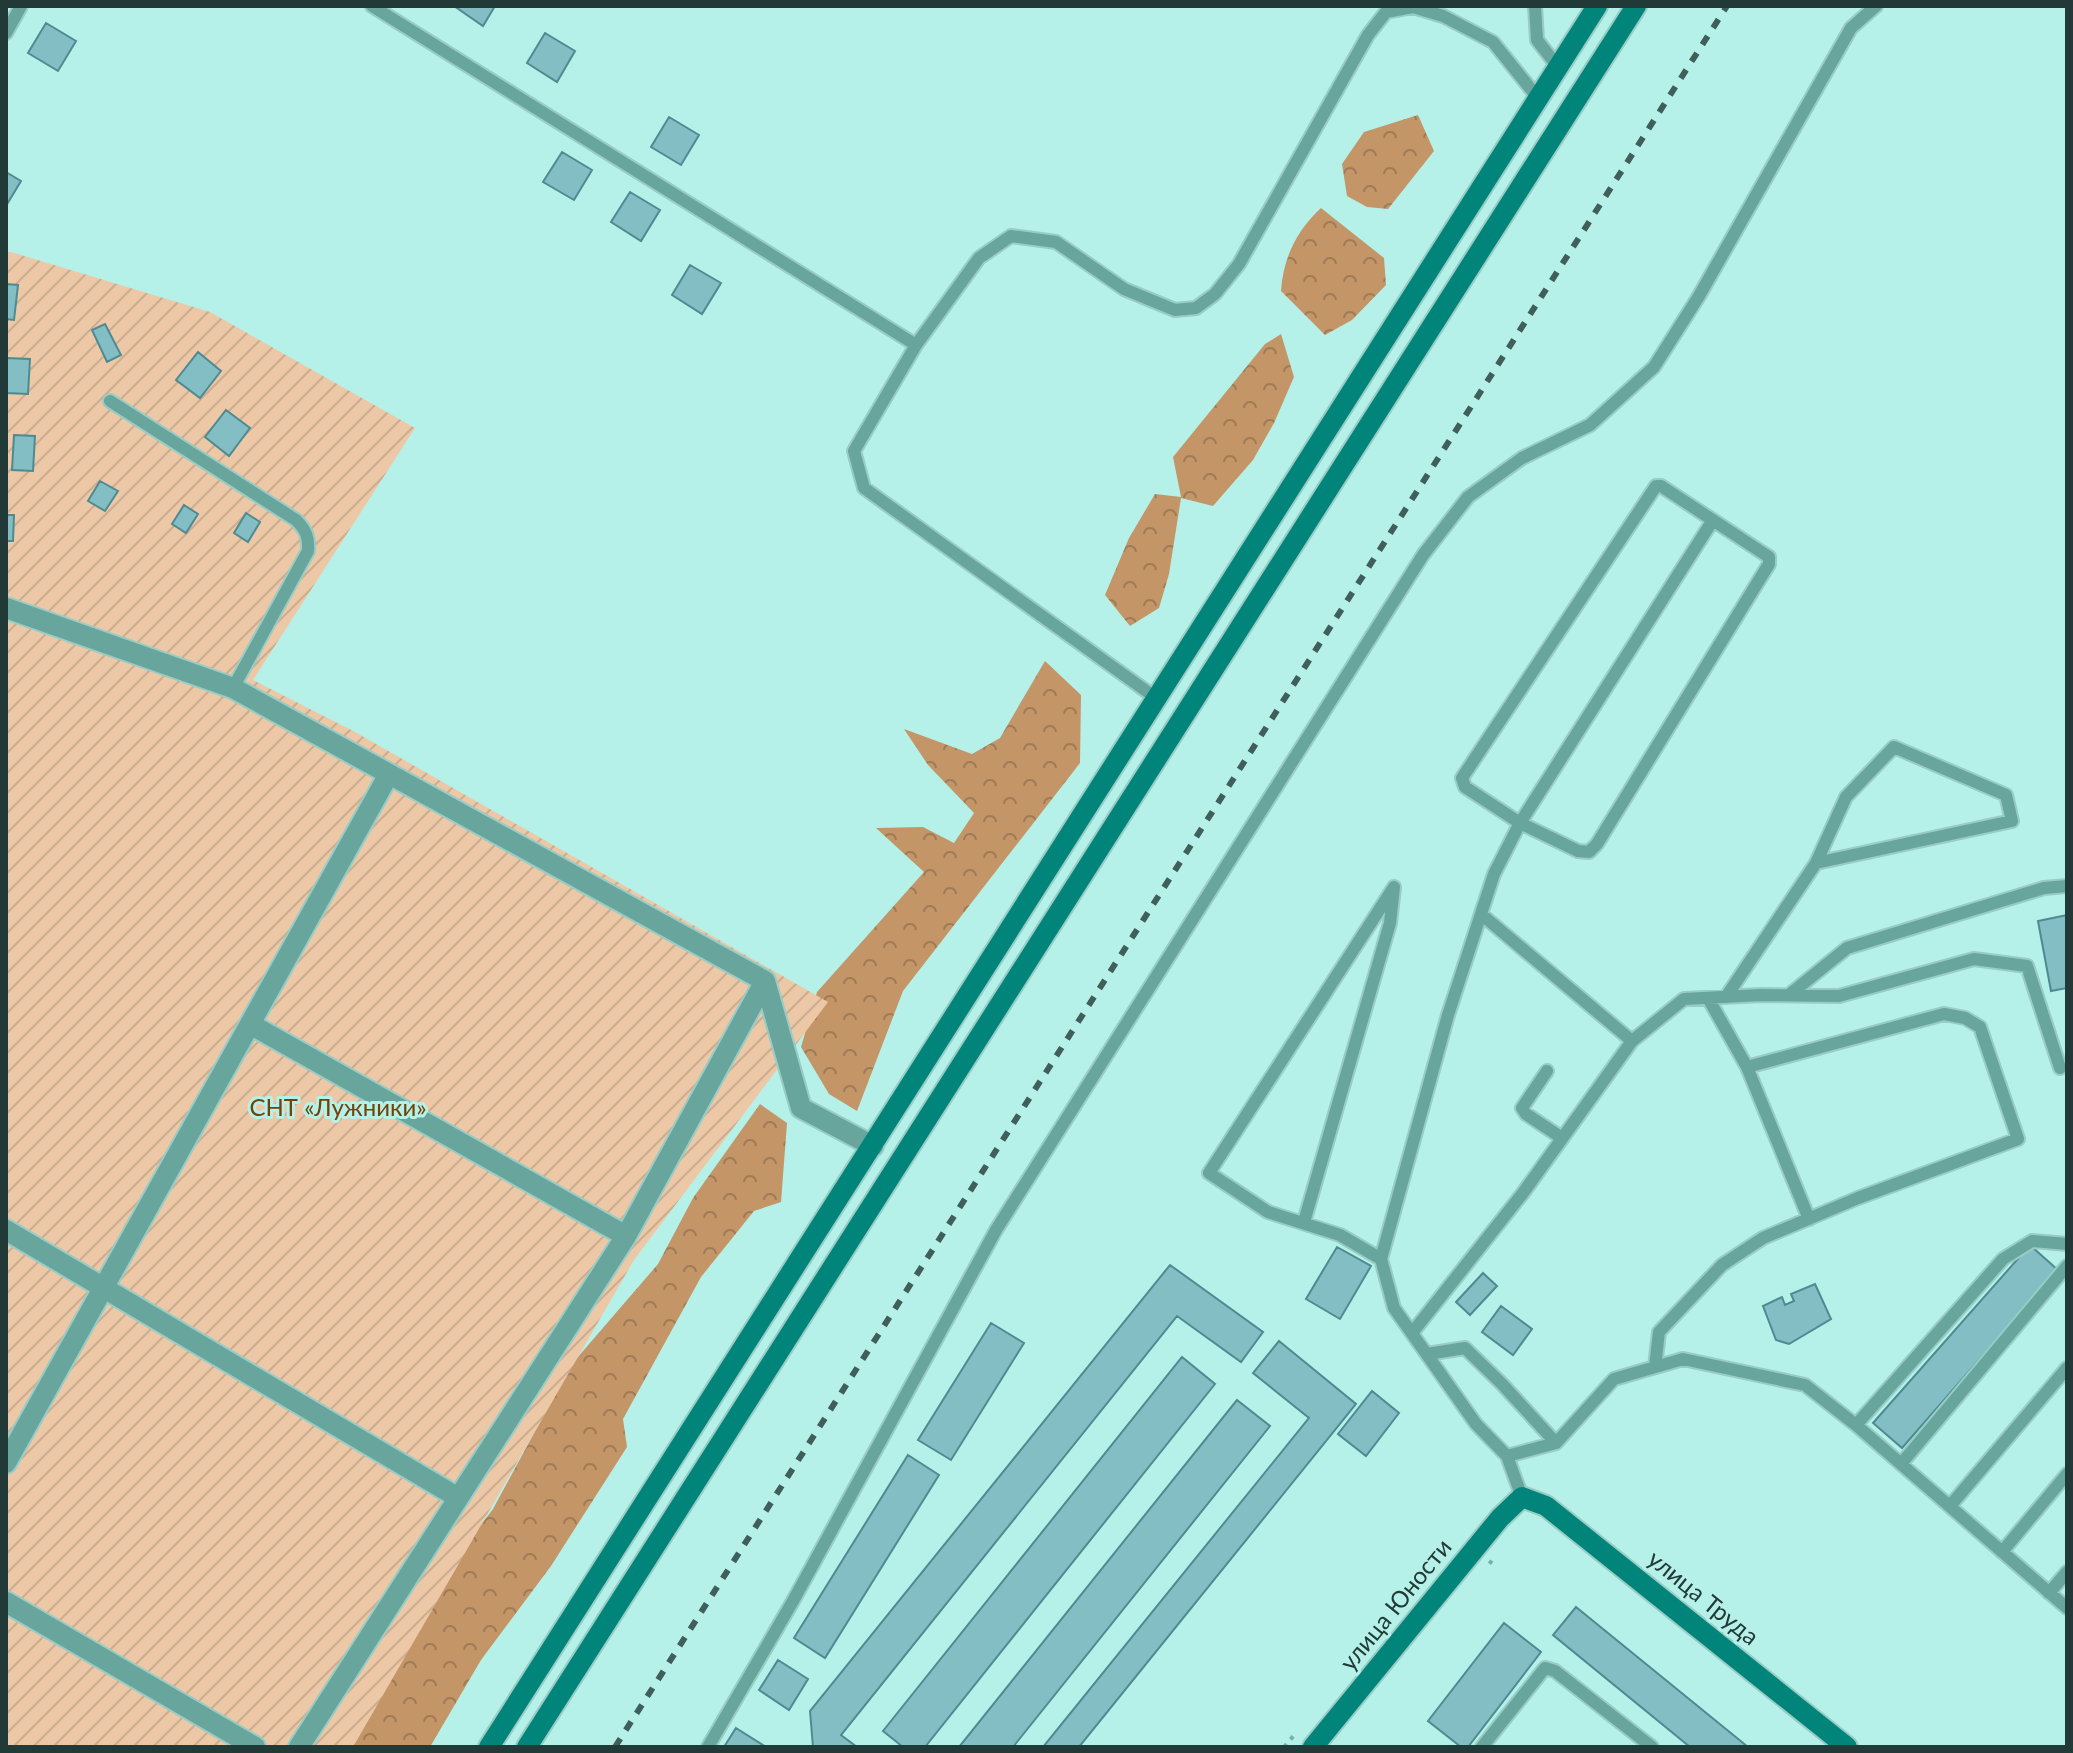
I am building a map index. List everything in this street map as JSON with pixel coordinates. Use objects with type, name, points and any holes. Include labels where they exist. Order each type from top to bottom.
[{"type":"main road","points":[[489,1747],[1597,6]]},
{"type":"main road","points":[[527,1747],[1636,6]]},
{"type":"main road","name":"улица Юности","points":[[1313,1747],[1500,1518],[1522,1497]]},
{"type":"main road","name":"улица Труда","points":[[1522,1497],[1546,1506],[1847,1747]]},
{"type":"street","points":[[6,608],[233,688],[765,981],[801,1108],[873,1146]]},
{"type":"street","points":[[6,1463],[389,774]]},
{"type":"street","points":[[299,1747],[626,1236],[765,981]]},
{"type":"street","points":[[250,1024],[626,1236]]},
{"type":"street","points":[[6,1230],[457,1497]]},
{"type":"street","points":[[6,1602],[255,1747]]},
{"type":"lane","points":[[6,33],[21,6]]},
{"type":"lane","points":[[372,6],[916,345]]},
{"type":"lane","points":[[1535,6],[1537,40],[1558,67]]},
{"type":"lane","points":[[708,1747],[793,1601],[996,1230],[1423,555],[1468,497],[1522,458],[1590,425],[1654,367],[1699,296],[1851,28],[1876,6]]},
{"type":"lane","points":[[1156,698],[864,488],[854,451],[916,345],[979,258],[1011,236],[1056,242],[1124,289],[1175,310],[1196,308],[1215,294],[1239,264],[1368,35],[1386,12],[1413,7],[1443,16],[1493,42],[1538,98]]},
{"type":"lane","points":[[110,401],[296,520],[305,529],[309,539],[308,551],[233,688]]},
{"type":"lane","points":[[1656,486],[1661,486],[1769,557],[1769,564],[1597,844],[1589,852],[1578,851],[1520,823],[1465,787],[1462,778],[1656,486]]},
{"type":"lane","points":[[1522,1497],[1507,1456],[1476,1424],[1394,1308],[1381,1259],[1448,1015],[1494,874],[1520,823],[1713,520]]},
{"type":"lane","points":[[1726,997],[1816,863],[1846,797],[1894,747],[2006,795],[2012,821],[1816,863]]},
{"type":"lane","points":[[1789,995],[1847,948],[2044,888],[2067,886]]},
{"type":"lane","points":[[1304,1222],[1390,923],[1394,887],[1209,1173],[1268,1212],[1340,1235],[1381,1259]]},
{"type":"lane","points":[[1481,914],[1632,1041]]},
{"type":"lane","points":[[1412,1333],[1523,1193],[1632,1041],[1684,999],[1839,996],[1974,959],[2027,966],[2060,1068]]},
{"type":"lane","points":[[1708,998],[1747,1067],[1809,1219]]},
{"type":"lane","points":[[1655,1367],[1659,1332],[1722,1265],[1763,1238],[2018,1139],[1980,1027],[1965,1018],[1944,1014],[1747,1067]]},
{"type":"lane","points":[[1547,1071],[1522,1108],[1562,1138]]},
{"type":"lane","points":[[1856,1425],[2003,1259],[2032,1241],[2067,1244]]},
{"type":"lane","points":[[1901,1464],[2067,1266]]},
{"type":"lane","points":[[1427,1354],[1465,1348],[1556,1443]]},
{"type":"lane","points":[[1507,1456],[1556,1443],[1614,1379],[1683,1359],[1805,1385],[1856,1425],[2067,1608]]},
{"type":"lane","points":[[1950,1506],[2067,1368]]},
{"type":"lane","points":[[2002,1552],[2067,1474]]},
{"type":"lane","points":[[2049,1593],[2067,1572]]},
{"type":"lane","points":[[1482,1747],[1540,1673],[1545,1668],[1551,1668],[1652,1747]]},
{"type":"green space","points":[[1418,115],[1434,151],[1388,209],[1367,207],[1347,196],[1342,164],[1364,132]]},
{"type":"green space","points":[[1321,208],[1384,258],[1386,285],[1352,320],[1325,335],[1281,291],[1293,245]]},
{"type":"green space","name":"СНТ «Лужники»","points":[[6,253],[210,312],[415,428],[253,680],[355,732],[828,1002],[634,1260],[353,1747],[6,1747]]},
{"type":"green space","points":[[1281,334],[1294,377],[1274,423],[1253,460],[1213,506],[1181,498],[1169,574],[1159,608],[1130,626],[1105,595],[1129,538],[1155,494],[1181,497],[1173,457],[1265,344]]},
{"type":"green space","points":[[1045,661],[1081,695],[1080,763],[903,991],[857,1111],[829,1094],[801,1047],[817,992],[924,872],[876,828],[923,827],[954,843],[974,813],[928,765],[904,729],[972,754],[1000,738]]},
{"type":"green space","points":[[760,1104],[787,1123],[781,1202],[754,1211],[701,1277],[623,1419],[627,1447],[551,1566],[481,1660],[430,1747],[328,1747],[395,1638],[493,1509],[571,1365],[658,1264],[693,1198]]},
{"type":"building","points":[[454,6],[495,6],[483,26]]},
{"type":"building","points":[[46,23],[76,41],[58,71],[28,53]]},
{"type":"building","points":[[545,33],[575,51],[557,82],[527,63]]},
{"type":"building","points":[[669,117],[699,135],[681,165],[651,147]]},
{"type":"building","points":[[562,152],[592,170],[574,200],[543,182]]},
{"type":"building","points":[[6,172],[21,181],[6,206]]},
{"type":"building","points":[[630,192],[660,210],[641,241],[611,222]]},
{"type":"building","points":[[690,265],[721,283],[702,314],[672,295]]},
{"type":"building","points":[[6,284],[18,285],[14,320],[6,319]]},
{"type":"building","points":[[105,324],[121,355],[107,362],[92,330]]},
{"type":"building","points":[[198,352],[221,371],[200,398],[176,380]]},
{"type":"building","points":[[6,358],[30,359],[28,394],[6,393]]},
{"type":"building","points":[[226,410],[250,428],[229,456],[205,437]]},
{"type":"building","points":[[14,435],[35,436],[33,471],[12,470]]},
{"type":"building","points":[[100,481],[118,491],[105,511],[88,501]]},
{"type":"building","points":[[184,505],[198,514],[186,533],[172,524]]},
{"type":"building","points":[[246,513],[260,522],[248,542],[234,533]]},
{"type":"building","points":[[6,515],[14,515],[13,541],[6,541]]},
{"type":"building","points":[[2067,915],[2067,988],[2051,991],[2038,921]]},
{"type":"building","points":[[2030,1245],[2058,1270],[1902,1448],[1873,1423]]},
{"type":"building","points":[[1337,1247],[1371,1266],[1340,1319],[1306,1299]]},
{"type":"building","points":[[1170,1265],[1263,1332],[1241,1362],[1177,1316],[841,1735],[857,1747],[813,1747],[810,1711]]},
{"type":"building","points":[[1483,1273],[1497,1286],[1470,1315],[1456,1302]]},
{"type":"building","points":[[1815,1284],[1831,1319],[1789,1344],[1776,1340],[1763,1306],[1782,1297],[1785,1305],[1794,1301],[1791,1294]]},
{"type":"building","points":[[1501,1306],[1532,1329],[1513,1355],[1482,1332]]},
{"type":"building","points":[[991,1323],[1024,1343],[951,1460],[918,1440]]},
{"type":"building","points":[[1279,1341],[1356,1404],[1079,1747],[1043,1747],[1309,1418],[1253,1373]]},
{"type":"building","points":[[1182,1357],[1215,1384],[925,1747],[903,1747],[883,1731]]},
{"type":"building","points":[[1372,1391],[1399,1413],[1366,1456],[1338,1434]]},
{"type":"building","points":[[1237,1400],[1270,1426],[1013,1747],[959,1747]]},
{"type":"building","points":[[908,1455],[939,1475],[825,1658],[794,1638]]},
{"type":"building","points":[[1576,1607],[1748,1747],[1690,1747],[1553,1635]]},
{"type":"building","points":[[1504,1623],[1541,1652],[1468,1747],[1461,1747],[1428,1721]]},
{"type":"building","points":[[778,1660],[808,1679],[789,1710],[759,1690]]},
{"type":"building","points":[[736,1728],[766,1747],[724,1747]]},
{"type":"railway","points":[[615,1747],[1727,6]]}]
